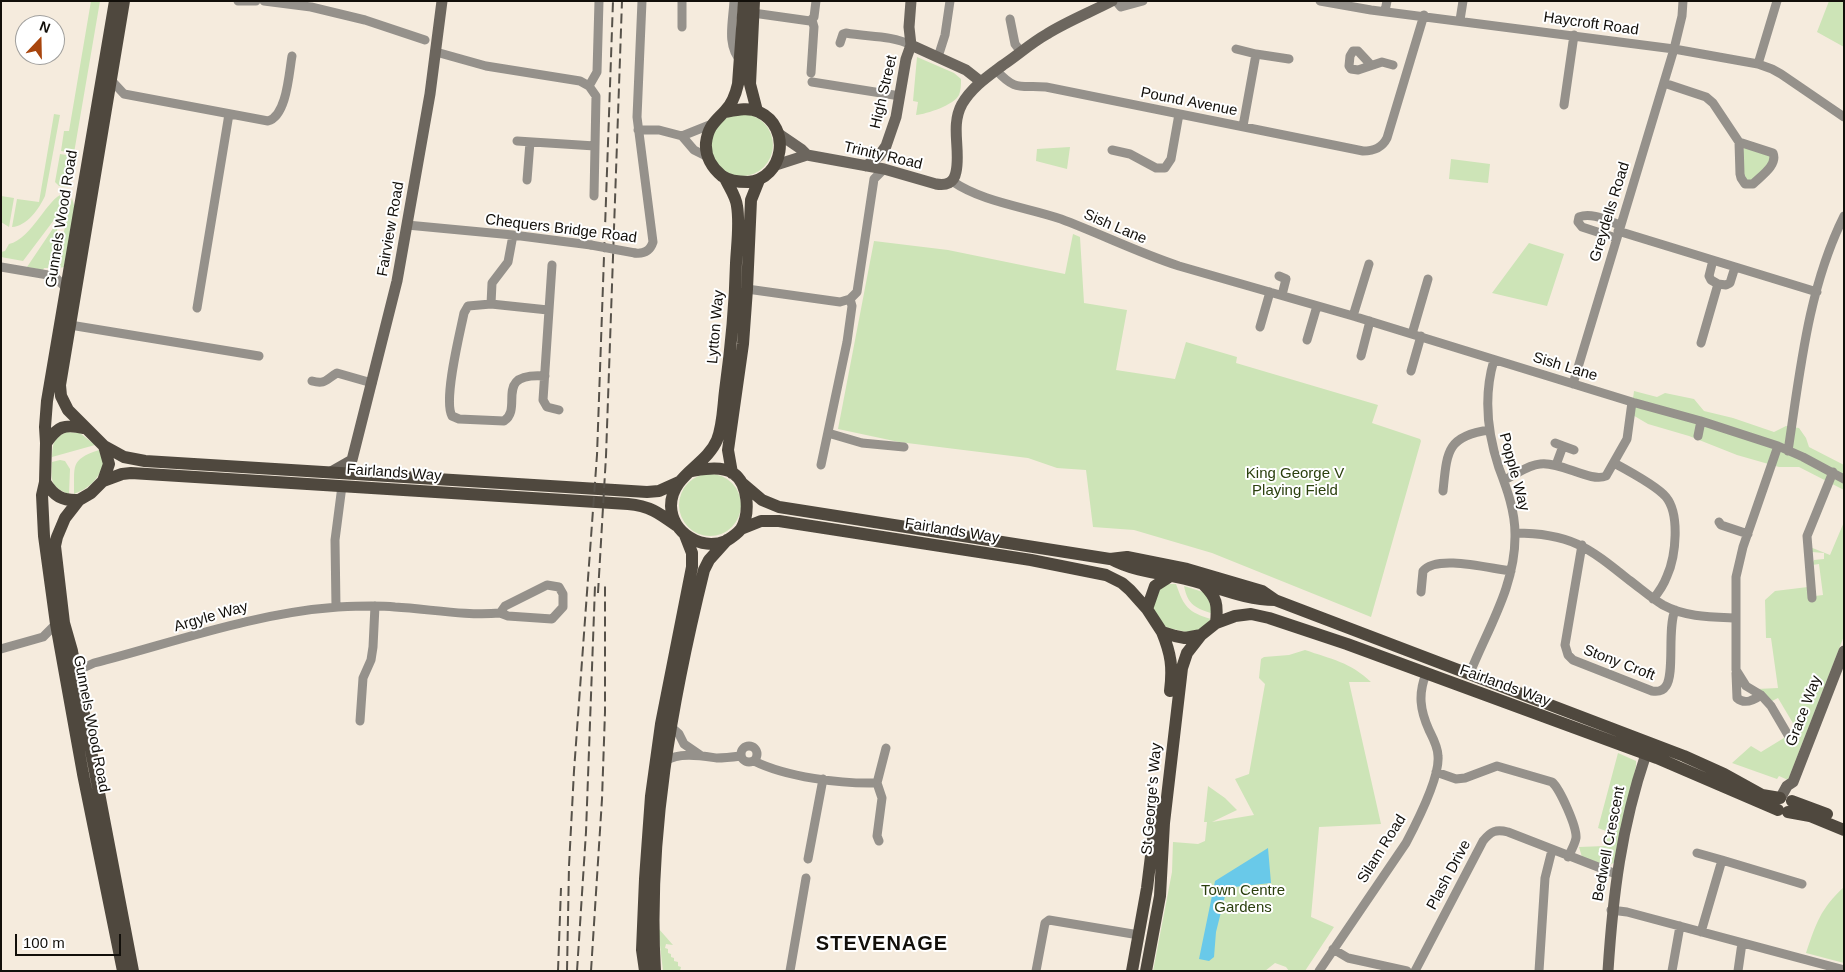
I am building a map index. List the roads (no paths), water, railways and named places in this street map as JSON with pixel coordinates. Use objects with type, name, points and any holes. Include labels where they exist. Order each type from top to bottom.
[{"type":"main road","name":"Gunnels Wood Road","points":[[114,1],[47,401],[45,482],[42,495],[44,536],[56,624],[77,680],[133,971]]},
{"type":"main road","name":"Gunnels Wood Road","points":[[104,446],[68,410],[61,396],[60,385],[124,1]]},
{"type":"main road","points":[[708,156],[706,144],[712,124],[725,112],[737,88],[741,61],[744,1]]},
{"type":"main road","points":[[753,7],[750,84],[757,111]]},
{"type":"main road","points":[[725,112],[744,109],[757,111],[771,120],[779,134],[780,146],[776,165]]},
{"type":"main road","name":"Lytton Way","points":[[679,482],[710,452],[717,439],[728,368],[735,298],[738,211],[734,196],[725,178],[713,168],[708,156]]},
{"type":"main road","name":"Lytton Way","points":[[732,473],[728,450],[739,380],[747,290],[751,200],[759,180],[776,165]]},
{"type":"main road","points":[[725,178],[739,182],[759,180]]},
{"type":"main road","points":[[46,443],[57,429],[71,425],[84,428]]},
{"type":"main road","points":[[103,480],[109,464],[104,446]]},
{"type":"main road","name":"Fairlands Way","points":[[104,446],[124,457],[145,461],[365,475],[647,492],[659,490],[679,482]]},
{"type":"main road","points":[[655,971],[654,915],[658,830],[671,726],[704,570],[709,560],[727,540],[741,529],[746,507],[742,484],[732,473],[715,468],[692,471]]},
{"type":"main road","name":"Fairlands Way","points":[[103,480],[131,473],[628,504],[644,506],[656,511],[681,530]]},
{"type":"main road","name":"Gunnels Wood Road","points":[[103,480],[91,493],[78,500],[64,518],[55,546],[66,651],[83,774],[123,971]]},
{"type":"main road","points":[[45,482],[58,497],[67,501],[78,500]]},
{"type":"main road","points":[[644,971],[642,950],[648,833],[661,724],[692,567],[692,553],[671,508],[674,490],[679,482]]},
{"type":"main road","name":"Fairlands Way","points":[[742,484],[762,500],[779,507],[1110,559],[1127,557],[1194,571],[1262,591],[1274,600],[1684,756],[1758,792],[1762,796],[1784,802],[1802,804],[1844,821]]},
{"type":"main road","name":"Fairlands Way","points":[[741,529],[761,521],[779,521],[872,534],[1075,568],[1106,575],[1122,583],[1147,609],[1162,632]]},
{"type":"main road","points":[[681,530],[695,541],[707,544],[727,540]]},
{"type":"main road","name":"Fairlands Way","points":[[1110,559],[1124,566],[1203,584],[1259,600],[1274,600]]},
{"type":"main road","points":[[1147,609],[1155,586],[1169,577]]},
{"type":"main road","points":[[1203,584],[1216,599],[1218,606],[1216,623]]},
{"type":"main road","name":"Fairlands Way","points":[[1201,635],[1216,623],[1235,616],[1251,614],[1269,618],[1347,644],[1681,768],[1784,802],[1810,816],[1844,830]]},
{"type":"main road","points":[[1162,632],[1185,638],[1201,635]]},
{"type":"main road","name":"St George's Way","points":[[1132,971],[1153,848],[1172,676],[1170,651],[1162,632]]},
{"type":"main road","name":"St George's Way","points":[[1146,971],[1161,888],[1164,822],[1182,668],[1187,653],[1201,635]]},
{"type":"street","points":[[238,1],[256,1]]},
{"type":"street","points":[[264,1],[311,7],[365,20],[425,40]]},
{"type":"street","name":"Fairview Road","points":[[352,460],[397,281],[436,52],[442,1]]},
{"type":"street","points":[[589,86],[597,72],[599,1]]},
{"type":"street","name":"Chequers Bridge Road","points":[[407,225],[514,235],[635,253],[646,252],[653,242],[638,130],[637,99],[642,1]]},
{"type":"street","points":[[682,1],[682,27]]},
{"type":"street","points":[[734,1],[731,44],[734,54],[741,61]]},
{"type":"street","points":[[816,1],[812,20],[814,27],[811,77],[900,96]]},
{"type":"street","name":"High Street","points":[[866,166],[879,156],[886,146],[896,117],[906,59],[911,45],[909,27],[911,1]]},
{"type":"street","points":[[938,57],[945,35],[950,1]]},
{"type":"street","points":[[952,181],[957,171],[956,134],[958,113],[962,103],[980,82],[1049,32],[1112,1]]},
{"type":"street","points":[[1116,1],[1121,7],[1143,1]]},
{"type":"street","name":"Haycroft Road","points":[[1320,1],[1674,49],[1758,64],[1781,74],[1842,112]]},
{"type":"street","points":[[1385,11],[1386,1]]},
{"type":"street","points":[[1460,20],[1463,1]]},
{"type":"street","name":"Greydells Road","points":[[1573,384],[1674,49],[1682,16],[1683,1]]},
{"type":"street","points":[[1758,64],[1777,1]]},
{"type":"street","points":[[753,7],[806,21],[812,20]]},
{"type":"street","points":[[1371,65],[1382,62],[1408,68],[1424,15]]},
{"type":"street","points":[[1010,19],[1015,44],[1021,52]]},
{"type":"street","points":[[840,43],[843,34],[846,33],[902,40],[966,70],[980,82]]},
{"type":"street","points":[[1564,105],[1574,35]]},
{"type":"street","points":[[1236,49],[1290,59]]},
{"type":"street","points":[[436,52],[486,66],[580,81],[589,86],[596,96],[594,196]]},
{"type":"street","points":[[1243,126],[1261,54]]},
{"type":"street","points":[[111,80],[124,94],[268,121],[275,118],[283,104],[292,56]]},
{"type":"street","name":"Pound Avenue","points":[[996,70],[1005,79],[1018,87],[1046,87],[1363,151],[1371,151],[1381,146],[1386,140],[1392,126],[1408,68]]},
{"type":"street","points":[[1664,82],[1698,93],[1710,100],[1739,142],[1740,178],[1745,184],[1753,184],[1773,164],[1774,156],[1766,149],[1739,142]]},
{"type":"street","points":[[107,105],[124,94]]},
{"type":"street","points":[[197,308],[229,114]]},
{"type":"street","points":[[1112,150],[1130,154],[1156,168],[1165,168],[1170,159],[1179,114]]},
{"type":"street","points":[[638,130],[651,130],[682,136],[712,124]]},
{"type":"street","name":"Trinity Road","points":[[779,134],[807,156]]},
{"type":"street","points":[[682,136],[694,150],[708,156]]},
{"type":"street","points":[[516,141],[595,146]]},
{"type":"street","points":[[527,180],[530,142]]},
{"type":"street","name":"Trinity Road","points":[[776,165],[807,156],[884,169],[943,185],[952,181]]},
{"type":"street","points":[[866,166],[874,179]]},
{"type":"street","points":[[747,290],[840,302],[850,299],[856,292],[860,276],[874,179],[884,169]]},
{"type":"street","name":"Sish Lane","points":[[952,181],[972,193],[1061,220],[1152,257],[1422,336],[1494,360],[1701,421],[1778,446],[1844,479]]},
{"type":"street","points":[[1788,451],[1804,344],[1827,258],[1844,216]]},
{"type":"street","points":[[1618,232],[1817,292]]},
{"type":"street","points":[[490,304],[492,283],[508,262],[514,235]]},
{"type":"street","points":[[1713,260],[1709,276],[1711,280],[1718,284],[1726,285],[1730,283],[1735,267]]},
{"type":"street","points":[[1353,316],[1369,264]]},
{"type":"street","points":[[1,267],[54,276],[70,265]]},
{"type":"street","points":[[552,266],[543,403],[549,409],[559,410]]},
{"type":"street","points":[[54,276],[66,289]]},
{"type":"street","points":[[1279,276],[1286,279],[1282,295]]},
{"type":"street","points":[[1412,334],[1428,279]]},
{"type":"street","points":[[1701,343],[1718,284]]},
{"type":"street","points":[[1260,327],[1270,292]]},
{"type":"street","points":[[821,465],[847,342],[852,306],[850,299]]},
{"type":"street","points":[[545,376],[528,376],[516,383],[511,392],[510,414],[504,421],[459,419],[452,416],[449,409],[452,377],[465,310],[472,305],[490,304],[548,310]]},
{"type":"street","points":[[1307,340],[1317,306]]},
{"type":"street","points":[[1361,356],[1370,321]]},
{"type":"street","points":[[70,325],[260,356]]},
{"type":"street","points":[[1411,371],[1422,336]]},
{"type":"street","name":"Popple Way","points":[[1470,674],[1481,645],[1501,603],[1511,571],[1515,532],[1511,507],[1489,430],[1487,398],[1494,360]]},
{"type":"street","points":[[312,381],[325,382],[338,374],[372,383]]},
{"type":"street","points":[[1504,480],[1532,466],[1546,464],[1556,465],[1600,478],[1609,472],[1628,439],[1632,402]]},
{"type":"street","points":[[1701,421],[1701,434]]},
{"type":"street","points":[[1443,491],[1447,464],[1456,441],[1471,433],[1489,430]]},
{"type":"street","points":[[828,433],[862,443],[904,447]]},
{"type":"street","points":[[1556,465],[1559,444],[1574,450]]},
{"type":"street","points":[[1762,695],[1748,702],[1741,701],[1738,698],[1735,618],[1736,577],[1739,559],[1778,446]]},
{"type":"street","points":[[331,472],[352,460],[365,475]]},
{"type":"street","points":[[1614,463],[1660,491],[1672,507],[1676,524],[1671,563],[1664,584],[1653,599]]},
{"type":"street","points":[[1812,598],[1812,557],[1803,535],[1832,472]]},
{"type":"street","points":[[336,608],[336,540],[342,486]]},
{"type":"street","points":[[1719,522],[1721,525],[1748,534]]},
{"type":"street","points":[[1515,532],[1543,533],[1582,545],[1599,556],[1653,599],[1675,610],[1700,616],[1735,618]]},
{"type":"street","name":"Stony Croft","points":[[1582,545],[1564,645],[1568,655],[1573,660],[1652,691],[1660,691],[1665,688],[1670,679],[1671,623],[1675,610]]},
{"type":"street","points":[[1420,592],[1423,571],[1432,565],[1472,565],[1511,571]]},
{"type":"street","name":"Argyle Way","points":[[77,680],[83,668],[94,663],[249,620],[286,612],[394,606],[479,615],[500,613],[508,616],[552,619],[563,607],[563,594],[559,588],[547,585],[505,606],[500,613]]},
{"type":"street","points":[[360,721],[363,678],[371,660],[373,647],[375,606]]},
{"type":"street","points":[[1,649],[43,637],[56,624]]},
{"type":"street","points":[[43,637],[66,651],[94,663]]},
{"type":"street","name":"Grace Way","points":[[1784,802],[1794,792],[1793,782],[1844,651]]},
{"type":"street","points":[[1736,670],[1746,686],[1762,695],[1772,706],[1788,735]]},
{"type":"street","name":"Silam Road","points":[[1319,971],[1406,843],[1417,821],[1436,772],[1438,756],[1421,706],[1420,690],[1426,674]]},
{"type":"street","points":[[671,726],[684,744],[700,755]]},
{"type":"street","points":[[666,762],[672,757],[700,755],[718,758],[741,756],[748,763],[756,759],[758,752],[754,747],[747,746],[744,748],[741,756]]},
{"type":"street","points":[[879,842],[877,836],[882,798],[877,783],[886,748]]},
{"type":"street","name":"Bedwell Crescent","points":[[1608,971],[1611,910],[1616,874],[1629,812],[1646,754]]},
{"type":"street","points":[[754,761],[770,769],[823,779],[877,783]]},
{"type":"street","points":[[1436,772],[1456,779],[1465,778],[1497,766],[1552,782],[1558,789],[1574,824],[1576,838],[1568,856]]},
{"type":"street","points":[[808,859],[823,779]]},
{"type":"street","name":"Plash Drive","points":[[1414,971],[1480,845],[1488,835],[1499,830],[1508,832],[1616,874]]},
{"type":"street","points":[[1539,971],[1545,878],[1552,850]]},
{"type":"street","points":[[1697,853],[1802,884]]},
{"type":"street","points":[[1701,932],[1722,860]]},
{"type":"street","points":[[790,971],[806,878]]},
{"type":"street","points":[[1611,910],[1680,926],[1823,967],[1844,970]]},
{"type":"street","points":[[1036,971],[1045,923],[1049,920],[1139,935]]},
{"type":"street","points":[[1672,971],[1680,926]]},
{"type":"street","points":[[1738,971],[1742,943]]},
{"type":"street","points":[[1333,949],[1348,958],[1407,971]]},
{"type":"water","points":[[1268,848],[1271,883],[1234,887],[1226,892],[1216,932],[1214,957],[1209,961],[1199,959],[1215,881]]},
{"type":"railway","points":[[567,971],[569,866],[574,771],[597,455],[613,1]]},
{"type":"railway","points":[[598,593],[606,456],[622,1]]},
{"type":"railway","points":[[591,971],[602,799],[605,712],[605,583]]},
{"type":"railway","points":[[577,971],[586,832],[595,586]]},
{"type":"railway","points":[[558,971],[561,888]]},
{"type":"district","name":"STEVENAGE","points":[[882,944]]},
{"type":"park label","name":"King George V Playing Field","points":[[1295,482]]},
{"type":"park label","name":"Town Centre Gardens","points":[[1243,900]]}]
